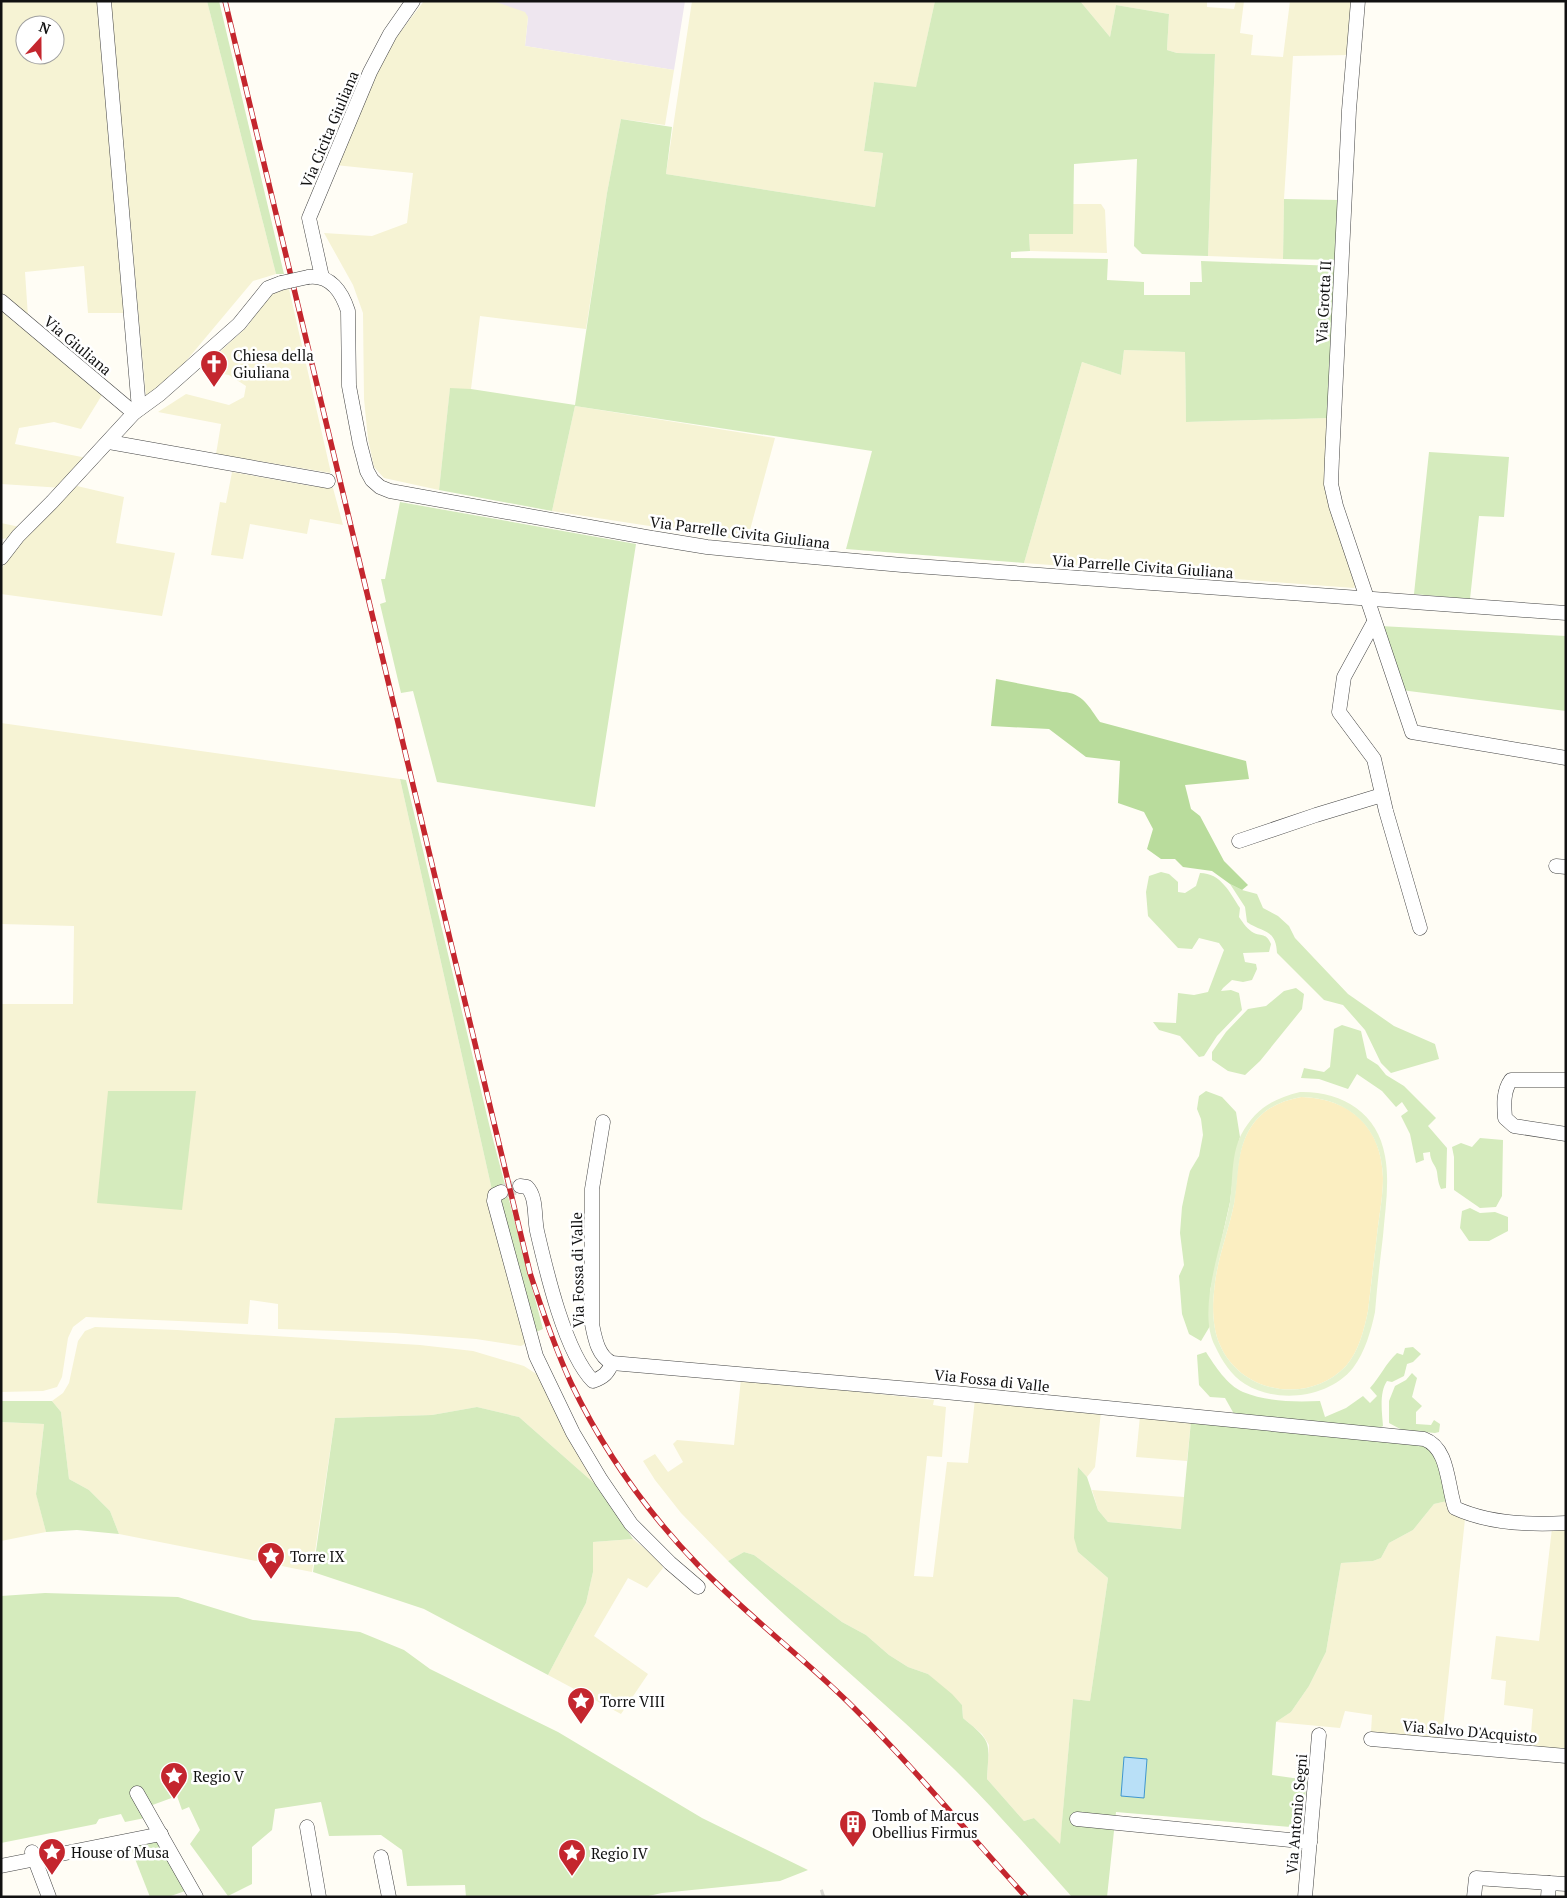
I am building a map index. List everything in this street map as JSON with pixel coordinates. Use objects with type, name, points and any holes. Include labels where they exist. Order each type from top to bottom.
[{"type":"street","points":[[104,1],[137,411]]},
{"type":"street","name":"Via Cicita Giuliana","points":[[315,277],[309,218],[370,72],[390,34],[413,1]]},
{"type":"street","name":"Via Grotta II","points":[[1358,1],[1349,110],[1331,484],[1336,506],[1412,732],[1566,758]]},
{"type":"street","points":[[1,558],[18,536],[137,411],[160,394],[239,324],[268,288],[281,283],[315,277]]},
{"type":"street","name":"Via Parrelle Civita Giuliana","points":[[315,277],[332,283],[340,292],[348,311],[350,386],[360,444],[367,471],[372,480],[380,487],[390,491],[716,548],[902,565],[1566,613]]},
{"type":"street","name":"Via Giuliana","points":[[1,301],[137,411]]},
{"type":"street","points":[[109,442],[328,481]]},
{"type":"street","points":[[1374,622],[1344,676],[1339,712],[1374,759],[1382,795],[1420,928]]},
{"type":"street","points":[[1239,841],[1382,795]]},
{"type":"street","points":[[1566,1080],[1511,1080],[1507,1086],[1504,1102],[1505,1118],[1514,1126],[1566,1134]]},
{"type":"street","name":"Via Fossa di Valle","points":[[603,1122],[592,1189],[592,1324],[597,1346],[606,1360],[612,1363],[945,1392],[1424,1439],[1433,1442],[1443,1456],[1450,1495],[1455,1508],[1468,1514],[1520,1523],[1566,1523]]},
{"type":"street","points":[[520,1186],[527,1187],[532,1192],[536,1229],[554,1294],[569,1339],[584,1372],[593,1381],[602,1378],[609,1371],[612,1363]]},
{"type":"street","points":[[501,1192],[495,1196],[494,1201],[536,1356],[573,1433],[600,1480],[631,1524],[670,1564],[698,1587]]},
{"type":"street","name":"Via Antonio Segni","points":[[1305,1897],[1319,1735]]},
{"type":"street","name":"Via Salvo D'Acquisto","points":[[1371,1739],[1566,1756]]},
{"type":"street","points":[[137,1793],[196,1897]]},
{"type":"street","points":[[1077,1819],[1310,1842]]},
{"type":"street","points":[[307,1827],[319,1897]]},
{"type":"street","points":[[1,1866],[33,1855],[161,1834]]},
{"type":"street","points":[[33,1855],[49,1897]]},
{"type":"street","points":[[381,1857],[388,1897]]},
{"type":"street","points":[[1474,1897],[1476,1878],[1548,1890],[1566,1884]]},
{"type":"shaded area","points":[[1,1],[101,1],[128,313],[88,313],[84,266],[25,272],[28,317],[1,295]]},
{"type":"shaded area","points":[[110,1],[207,1],[276,274],[253,281],[181,367],[146,396]]},
{"type":"shaded area","points":[[424,1],[496,2],[525,12],[528,17],[525,46],[674,70],[665,125],[621,119],[607,193],[586,329],[480,316],[471,389],[450,389],[439,490],[384,478],[374,467],[368,439],[364,399],[363,313],[353,285],[324,233],[372,236],[407,223],[413,173],[335,165],[366,91],[398,35]]},
{"type":"shaded area","points":[[492,1],[685,1],[674,70],[525,46],[528,17]]},
{"type":"shaded area","points":[[692,1],[935,1],[916,88],[874,82],[864,151],[883,153],[875,207],[666,174]]},
{"type":"shaded area","points":[[1080,1],[1207,1],[1207,7],[1234,9],[1236,1],[1244,1],[1240,33],[1253,35],[1251,55],[1283,57],[1290,1],[1355,1],[1350,55],[1293,56],[1284,199],[1283,259],[1208,256],[1215,54],[1177,53],[1167,50],[1169,14],[1116,5],[1110,37]]},
{"type":"shaded area","points":[[1073,204],[1101,204],[1105,210],[1107,253],[1030,251],[1029,234],[1073,234]]},
{"type":"shaded area","points":[[289,289],[331,473],[216,454],[221,424],[158,412],[186,394],[229,405],[244,397],[246,386],[229,375],[200,370],[247,327],[271,293]]},
{"type":"shaded area","points":[[1,309],[102,395],[81,429],[54,422],[19,428],[15,444],[87,458],[63,488],[1,484]]},
{"type":"shaded area","points":[[1124,350],[1185,352],[1186,422],[1329,418],[1327,486],[1356,584],[1354,588],[1024,563],[1082,362],[1121,375]]},
{"type":"shaded area","points":[[575,406],[775,438],[747,541],[552,511]]},
{"type":"shaded area","points":[[232,472],[333,488],[343,525],[310,519],[307,534],[250,524],[243,559],[211,555],[220,502],[226,503]]},
{"type":"shaded area","points":[[77,486],[124,497],[116,543],[175,553],[162,616],[1,594],[1,569],[23,539]]},
{"type":"shaded area","points":[[1,523],[20,527],[10,538],[1,539]]},
{"type":"shaded area","points":[[1,723],[400,779],[492,1190],[529,1342],[521,1346],[476,1339],[395,1333],[278,1329],[278,1304],[250,1300],[248,1324],[86,1317],[73,1327],[68,1338],[62,1377],[57,1387],[43,1391],[1,1392],[1,1004],[73,1004],[74,926],[1,924]]},
{"type":"shaded area","points":[[95,1327],[177,1330],[420,1345],[473,1351],[524,1366],[538,1375],[556,1413],[595,1484],[519,1417],[477,1407],[432,1415],[335,1418],[312,1572],[119,1534],[110,1511],[89,1490],[69,1479],[61,1412],[52,1401],[63,1393],[69,1383],[78,1341],[85,1331]]},
{"type":"shaded area","points":[[741,1379],[934,1400],[933,1405],[946,1407],[942,1457],[927,1456],[914,1576],[933,1577],[947,1462],[968,1463],[975,1399],[1101,1412],[1095,1467],[1087,1477],[1078,1467],[1078,1552],[1108,1578],[1090,1701],[1073,1699],[1060,1845],[1034,1818],[1024,1821],[987,1779],[989,1745],[982,1734],[963,1718],[962,1705],[928,1674],[908,1667],[889,1655],[866,1635],[842,1622],[754,1555],[744,1552],[728,1561],[681,1513],[655,1480],[643,1461],[655,1454],[668,1472],[683,1462],[673,1444],[677,1440],[734,1445]]},
{"type":"shaded area","points":[[1140,1416],[1191,1421],[1187,1461],[1136,1457]]},
{"type":"shaded area","points":[[1,1422],[44,1424],[36,1493],[46,1532],[1,1541]]},
{"type":"shaded area","points":[[1092,1490],[1184,1497],[1182,1529],[1108,1522],[1098,1510]]},
{"type":"shaded area","points":[[1447,1501],[1465,1519],[1442,1738],[1371,1732],[1372,1715],[1345,1711],[1340,1728],[1276,1722],[1291,1712],[1309,1686],[1326,1652],[1341,1563],[1373,1561],[1381,1558],[1389,1543],[1413,1530],[1434,1504]]},
{"type":"shaded area","points":[[1552,1528],[1566,1528],[1566,1751],[1530,1746],[1533,1709],[1504,1705],[1506,1681],[1491,1679],[1496,1636],[1539,1641]]},
{"type":"shaded area","points":[[633,1539],[660,1561],[663,1568],[647,1588],[628,1578],[594,1636],[648,1674],[621,1714],[548,1675],[586,1603],[593,1572],[593,1542]]},
{"type":"green space","points":[[207,1],[219,1],[284,274],[276,274]]},
{"type":"green space","points":[[935,1],[1080,1],[1110,37],[1116,5],[1169,14],[1167,50],[1177,53],[1215,54],[1208,256],[1142,254],[1134,246],[1137,159],[1074,164],[1073,234],[1029,234],[1030,251],[1011,252],[1011,258],[1108,259],[1107,280],[1144,282],[1144,295],[1190,295],[1190,282],[1202,282],[1201,261],[1336,266],[1329,418],[1186,422],[1185,352],[1124,350],[1121,375],[1082,362],[1024,563],[846,549],[872,451],[575,406],[552,511],[439,490],[450,388],[471,389],[575,405],[607,193],[621,119],[672,127],[666,174],[875,207],[883,153],[864,151],[874,82],[916,87]]},
{"type":"green space","points":[[1284,199],[1340,200],[1336,260],[1283,259]]},
{"type":"green space","points":[[1429,452],[1509,457],[1504,517],[1479,516],[1470,599],[1414,594]]},
{"type":"green space","points":[[400,502],[636,544],[595,807],[437,782],[413,691],[401,693],[380,604],[386,602],[381,579],[385,579]]},
{"type":"green space","points":[[1380,626],[1566,636],[1566,711],[1401,690]]},
{"type":"green space","points":[[996,679],[1070,693],[1081,698],[1100,722],[1246,761],[1249,779],[1185,785],[1191,809],[1200,816],[1224,861],[1248,885],[1242,890],[1212,871],[1183,867],[1175,859],[1161,859],[1147,849],[1153,829],[1144,812],[1118,803],[1120,761],[1086,757],[1049,729],[991,726]]},
{"type":"green space","points":[[400,779],[406,780],[490,1128],[543,1329],[536,1332],[492,1190]]},
{"type":"green space","points":[[1161,872],[1169,874],[1178,882],[1178,892],[1185,893],[1196,886],[1200,873],[1214,876],[1224,885],[1240,908],[1239,917],[1246,926],[1254,933],[1266,937],[1271,944],[1269,952],[1243,953],[1245,962],[1256,964],[1257,969],[1252,980],[1243,982],[1232,980],[1221,991],[1231,990],[1239,993],[1242,1010],[1217,1036],[1204,1056],[1199,1057],[1180,1036],[1159,1030],[1153,1022],[1176,1023],[1178,993],[1194,995],[1208,992],[1224,950],[1219,943],[1199,938],[1192,949],[1178,948],[1148,916],[1146,892],[1149,876]]},
{"type":"green space","points":[[1230,884],[1257,894],[1263,908],[1278,916],[1289,926],[1295,938],[1348,994],[1394,1026],[1435,1044],[1439,1059],[1391,1073],[1381,1063],[1365,1030],[1343,1005],[1324,1000],[1277,953],[1274,939],[1271,935],[1247,922],[1245,907]]},
{"type":"green space","points":[[1296,988],[1304,994],[1302,1009],[1260,1061],[1245,1075],[1228,1071],[1212,1060],[1212,1052],[1226,1032],[1248,1009],[1266,1006],[1284,991]]},
{"type":"green space","points":[[1342,1025],[1361,1031],[1367,1058],[1378,1065],[1386,1075],[1404,1086],[1436,1118],[1428,1126],[1447,1148],[1446,1188],[1441,1189],[1430,1152],[1423,1153],[1424,1160],[1416,1163],[1410,1134],[1401,1116],[1408,1111],[1402,1102],[1396,1107],[1382,1091],[1357,1074],[1348,1089],[1319,1079],[1301,1078],[1304,1068],[1324,1072],[1330,1067],[1334,1029]]},
{"type":"green space","points":[[108,1091],[196,1091],[182,1210],[97,1203]]},
{"type":"green space","points":[[1206,1091],[1222,1097],[1236,1112],[1240,1137],[1236,1152],[1230,1202],[1210,1291],[1210,1326],[1201,1341],[1189,1334],[1182,1314],[1179,1276],[1184,1265],[1180,1233],[1182,1207],[1190,1171],[1199,1156],[1203,1135],[1201,1119],[1197,1109],[1199,1096]]},
{"type":"green space","points":[[1300,1092],[1330,1095],[1355,1107],[1366,1116],[1375,1127],[1381,1141],[1385,1156],[1387,1186],[1375,1312],[1361,1355],[1353,1368],[1343,1378],[1330,1386],[1317,1392],[1287,1396],[1258,1390],[1245,1384],[1231,1372],[1215,1346],[1210,1331],[1208,1314],[1213,1275],[1230,1202],[1235,1151],[1241,1135],[1252,1118],[1265,1106]],"holes":[[[1301,1097],[1334,1103],[1360,1119],[1370,1131],[1377,1144],[1381,1160],[1382,1192],[1368,1311],[1358,1347],[1346,1366],[1331,1378],[1314,1386],[1277,1389],[1259,1383],[1243,1374],[1230,1362],[1220,1345],[1214,1319],[1215,1281],[1234,1204],[1240,1155],[1251,1127],[1261,1115],[1286,1101]]]},
{"type":"green space","points":[[1480,1138],[1503,1140],[1502,1196],[1496,1207],[1480,1208],[1454,1190],[1454,1157],[1452,1147],[1461,1143],[1472,1147]]},
{"type":"green space","points":[[1470,1208],[1480,1213],[1495,1212],[1508,1217],[1508,1231],[1489,1241],[1469,1241],[1460,1228],[1462,1211]]},
{"type":"green space","points":[[1413,1347],[1421,1354],[1413,1362],[1407,1364],[1404,1376],[1392,1382],[1387,1381],[1384,1386],[1382,1403],[1383,1426],[1379,1428],[1234,1414],[1225,1398],[1210,1397],[1199,1385],[1197,1355],[1206,1352],[1222,1375],[1237,1389],[1271,1400],[1320,1401],[1325,1417],[1346,1408],[1363,1396],[1370,1403],[1377,1396],[1370,1388],[1390,1361],[1397,1353],[1403,1355],[1405,1348]]},
{"type":"green space","points":[[1412,1373],[1417,1378],[1412,1397],[1422,1406],[1416,1412],[1416,1424],[1431,1425],[1434,1420],[1440,1424],[1439,1432],[1402,1430],[1389,1423],[1389,1401],[1395,1386],[1406,1380]]},
{"type":"green space","points":[[1,1401],[52,1401],[61,1412],[69,1479],[89,1490],[110,1511],[119,1534],[77,1530],[46,1532],[36,1494],[44,1424],[1,1422]]},
{"type":"green space","points":[[477,1407],[519,1417],[595,1484],[633,1539],[593,1542],[593,1572],[586,1603],[548,1675],[424,1609],[313,1572],[335,1418],[432,1415]]},
{"type":"green space","points":[[1191,1421],[1422,1442],[1438,1456],[1447,1501],[1434,1504],[1413,1530],[1389,1543],[1381,1558],[1373,1561],[1341,1563],[1326,1652],[1309,1686],[1291,1712],[1276,1722],[1272,1775],[1307,1780],[1302,1828],[1116,1812],[1107,1897],[1072,1897],[954,1769],[728,1561],[744,1552],[754,1555],[842,1622],[866,1635],[889,1655],[908,1667],[928,1674],[952,1694],[962,1705],[963,1718],[980,1733],[987,1744],[987,1779],[1024,1821],[1034,1818],[1060,1844],[1073,1699],[1090,1701],[1108,1578],[1078,1552],[1074,1538],[1078,1467],[1087,1477],[1098,1510],[1108,1522],[1181,1529]]},
{"type":"green space","points":[[45,1593],[178,1597],[253,1620],[360,1632],[404,1650],[430,1669],[558,1732],[702,1818],[808,1870],[780,1881],[662,1893],[644,1897],[466,1897],[465,1885],[407,1886],[402,1850],[381,1835],[329,1836],[321,1802],[275,1809],[272,1830],[252,1847],[252,1884],[228,1896],[190,1844],[200,1830],[189,1807],[182,1810],[177,1796],[147,1807],[150,1817],[125,1822],[121,1814],[99,1819],[96,1824],[1,1843],[1,1596]]},
{"type":"green space","points":[[157,1841],[188,1890],[168,1897],[150,1897],[130,1846]]},
{"type":"sand","points":[[1301,1097],[1334,1103],[1360,1119],[1370,1130],[1377,1144],[1381,1160],[1382,1192],[1368,1311],[1358,1347],[1346,1366],[1331,1378],[1314,1386],[1277,1389],[1259,1383],[1243,1374],[1230,1362],[1220,1345],[1216,1333],[1213,1298],[1217,1270],[1234,1204],[1238,1164],[1246,1136],[1261,1115],[1279,1104]]},
{"type":"water","points":[[1124,1757],[1147,1759],[1144,1798],[1121,1796]]},
{"type":"tunnel","points":[[501,1192],[520,1186]]},
{"type":"railway","points":[[225,1],[530,1273],[565,1370],[597,1432],[612,1456],[644,1502],[679,1545],[716,1583],[848,1702],[916,1774],[1026,1897]]},
{"type":"place","name":"Chiesa della Giuliana","points":[[214,388]]},
{"type":"place","name":"Torre IX","points":[[271,1580]]},
{"type":"place","name":"Torre VIII","points":[[581,1725]]},
{"type":"place","name":"Regio V","points":[[174,1800]]},
{"type":"place","name":"Tomb of Marcus Obellius Firmus","points":[[853,1848]]},
{"type":"place","name":"House of Musa","points":[[52,1876]]},
{"type":"place","name":"Regio IV","points":[[572,1877]]}]
